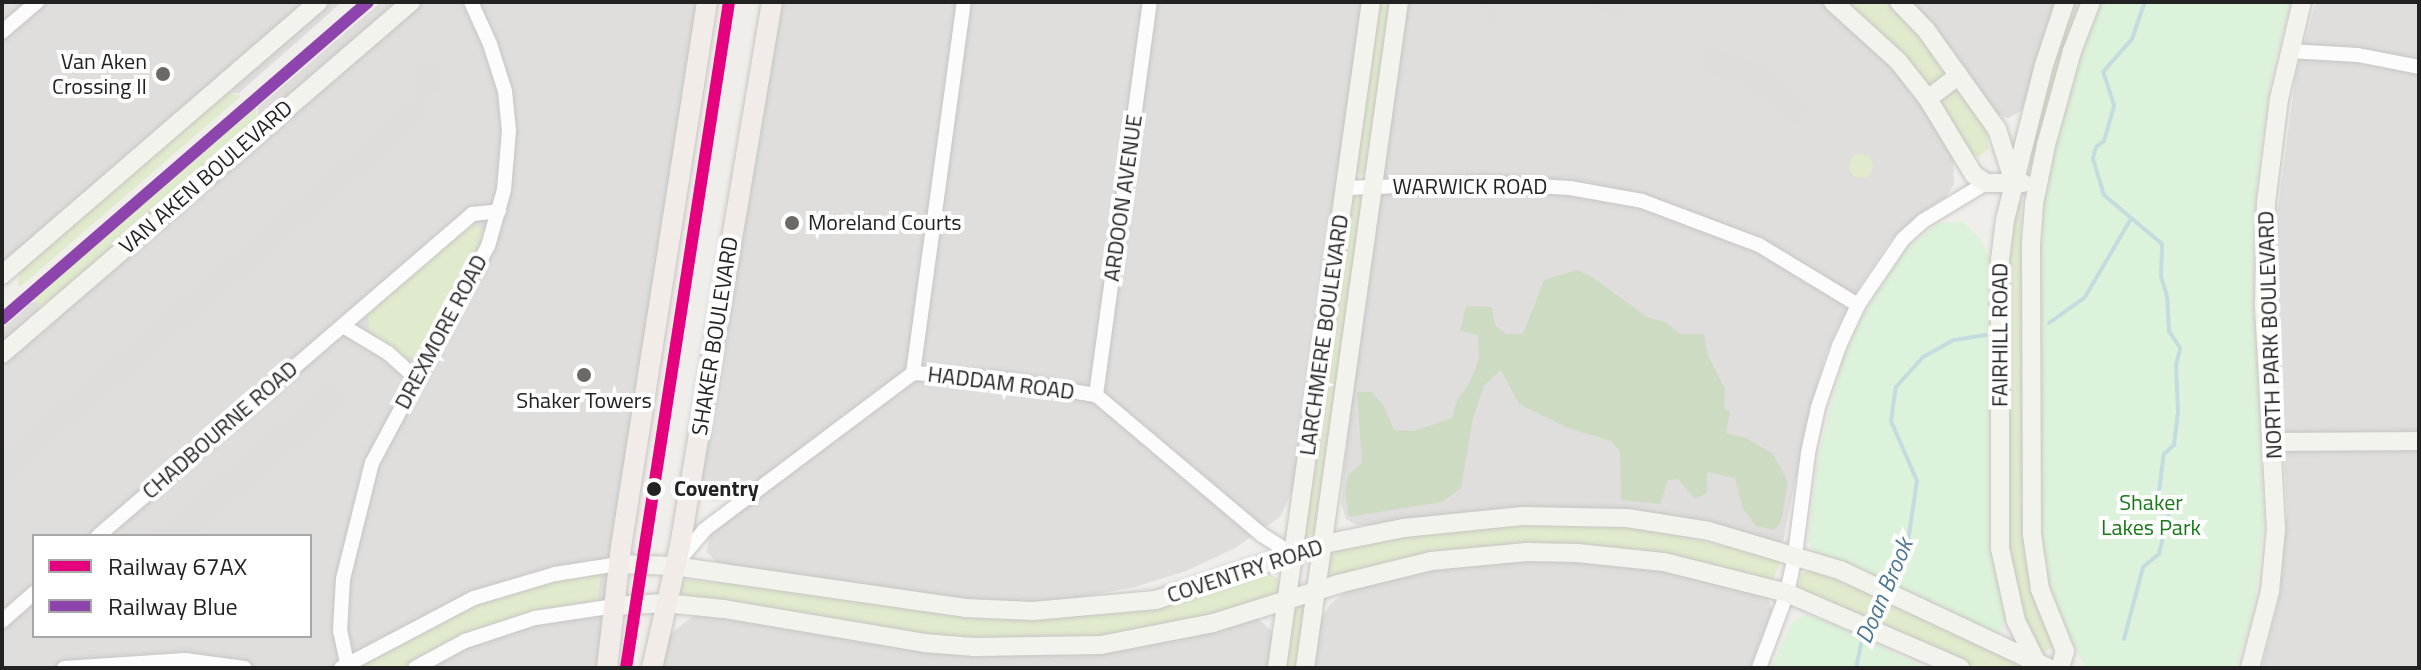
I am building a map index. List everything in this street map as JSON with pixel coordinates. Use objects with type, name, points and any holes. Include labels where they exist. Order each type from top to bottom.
[{"type":"main road","points":[[2,275],[318,2]]},
{"type":"main road","name":"VAN AKEN BOULEVARD","points":[[2,354],[411,2]]},
{"type":"main road","points":[[607,668],[619,564],[707,2]]},
{"type":"main road","name":"SHAKER BOULEVARD","points":[[652,668],[674,566],[772,2]]},
{"type":"main road","name":"LARCHMERE BOULEVARD","points":[[1277,668],[1371,2]]},
{"type":"main road","name":"LARCHMERE BOULEVARD","points":[[1305,668],[1399,2]]},
{"type":"main road","points":[[1833,2],[1898,61],[1928,99],[1968,168],[1986,183],[2037,184]]},
{"type":"main road","points":[[1899,2],[1926,30],[2002,139],[2014,182]]},
{"type":"main road","name":"FAIRHILL ROAD","points":[[2041,666],[2016,621],[2000,548],[2000,260],[2014,182],[2044,65],[2065,2]]},
{"type":"main road","name":"FAIRHILL ROAD","points":[[2060,668],[2065,651],[2040,589],[2032,535],[2031,281],[2037,184],[2057,104],[2091,2]]},
{"type":"main road","name":"NORTH PARK BOULEVARD","points":[[2250,668],[2259,641],[2276,529],[2264,238],[2270,155],[2289,51],[2302,2]]},
{"type":"main road","points":[[1928,99],[1959,75]]},
{"type":"main road","points":[[2272,442],[2419,441]]},
{"type":"main road","name":"COVENTRY ROAD","points":[[619,564],[674,566],[965,608],[1033,611],[1156,600],[1324,544],[1467,520],[1560,515],[1627,518],[1683,526],[1795,555],[1856,576],[2041,666]]},
{"type":"main road","name":"COVENTRY ROAD","points":[[615,606],[664,603],[724,609],[924,643],[1011,648],[1101,645],[1213,623],[1316,590],[1431,561],[1550,552],[1664,562],[1787,593],[1960,668]]},
{"type":"street","points":[[2,32],[37,2]]},
{"type":"street","name":"DREXMORE ROAD","points":[[345,666],[340,608],[355,521],[372,463],[488,246],[499,211],[508,163],[505,91],[490,44],[471,2]]},
{"type":"street","points":[[913,373],[964,2]]},
{"type":"street","name":"ARDOON AVENUE","points":[[1096,395],[1150,2]]},
{"type":"street","points":[[2289,51],[2358,55],[2419,67]]},
{"type":"street","name":"WARWICK ROAD","points":[[1345,188],[1487,183],[1570,188],[1642,201],[1759,245],[1858,305]]},
{"type":"street","points":[[1759,668],[1787,593],[1816,414],[1839,346],[1858,305],[1903,239],[1923,221],[1986,183]]},
{"type":"street","name":"CHADBOURNE ROAD","points":[[100,534],[472,214],[499,211]]},
{"type":"street","points":[[343,326],[388,353],[417,379]]},
{"type":"street","name":"HADDAM ROAD","points":[[674,566],[704,530],[913,373],[999,379],[1096,395],[1262,535],[1292,554]]},
{"type":"street","name":"COVENTRY ROAD","points":[[345,666],[474,598],[555,574],[619,564]]},
{"type":"street","points":[[2,621],[32,595]]},
{"type":"street","name":"COVENTRY ROAD","points":[[415,668],[465,641],[535,618],[615,606]]},
{"type":"street","points":[[64,668],[185,660],[244,668]]},
{"type":"shaded area","points":[[2,2],[318,2],[2,275]]},
{"type":"shaded area","points":[[325,2],[342,2],[239,93],[232,93],[233,86]]},
{"type":"shaded area","points":[[381,2],[402,2],[257,126],[258,107]]},
{"type":"shaded area","points":[[422,2],[699,2],[612,537],[601,668],[2,668],[2,361]]},
{"type":"shaded area","points":[[780,2],[1365,2],[1294,487],[1280,517],[1235,548],[1186,571],[1135,587],[1048,603],[984,603],[719,564],[713,559],[707,552],[709,537],[835,439],[733,499],[713,501],[699,487],[698,478],[713,422]]},
{"type":"shaded area","points":[[1405,2],[1823,2],[1913,88],[1953,155],[1954,184],[1946,197],[1918,215],[1889,242],[1839,325],[1826,353],[1805,430],[1783,543],[1531,509],[1465,512],[1369,525],[1356,525],[1346,519],[1341,503],[1349,422]]},
{"type":"shaded area","points":[[1481,2],[1496,2],[1496,24],[1481,24]]},
{"type":"shaded area","points":[[1596,2],[1628,2],[1620,20],[1593,7]]},
{"type":"shaded area","points":[[1909,2],[2057,2],[2022,111],[2008,118],[1995,114],[1955,54]]},
{"type":"shaded area","points":[[2316,2],[2419,2],[2419,668],[2262,668],[2280,595],[2287,513],[2276,281],[2277,216],[2296,73]]},
{"type":"shaded area","points":[[1705,45],[1768,66],[1814,107],[1795,126],[1744,85],[1697,73]]},
{"type":"shaded area","points":[[435,55],[448,88],[431,96],[420,126],[2,488],[2,451],[411,99],[409,79],[413,69]]},
{"type":"shaded area","points":[[32,302],[38,302],[39,311],[2,346],[2,329]]},
{"type":"shaded area","points":[[330,379],[351,404],[198,534],[149,534]]},
{"type":"shaded area","points":[[1534,557],[1671,569],[1766,594],[1772,610],[1750,668],[1310,668],[1322,618],[1330,605],[1349,588],[1457,564]]},
{"type":"shaded area","points":[[706,613],[1257,618],[1271,630],[1272,640],[1268,668],[658,668],[668,636],[693,616]]},
{"type":"green space","points":[[1377,2],[1391,2],[1367,169],[1361,176],[1354,171]]},
{"type":"green space","points":[[1841,2],[1889,2],[1917,29],[1944,66],[1941,82],[1926,85]]},
{"type":"green space","points":[[2072,2],[2083,2],[2034,165],[2027,168],[2034,129]]},
{"type":"green space","name":"Shaker Lakes Park","points":[[2097,2],[2291,2],[2272,71],[2257,174],[2253,293],[2264,519],[2254,609],[2236,668],[2086,668],[2049,597],[2040,553],[2039,279],[2043,202],[2057,127]]},
{"type":"green space","points":[[233,86],[232,93],[241,96],[20,287],[18,285],[20,267]]},
{"type":"green space","points":[[1953,88],[1963,92],[1986,130],[1989,148],[1979,157],[1962,150],[1938,98]]},
{"type":"green space","points":[[256,104],[257,126],[39,311],[38,303],[30,298]]},
{"type":"green space","points":[[1861,154],[1870,157],[1873,166],[1870,175],[1861,178],[1852,175],[1849,166],[1852,157]]},
{"type":"green space","points":[[1360,193],[1363,202],[1316,532],[1305,537],[1301,534],[1348,196]]},
{"type":"green space","points":[[2017,198],[2021,200],[2021,283],[2053,643],[2052,648],[2042,653],[2023,623],[2007,568],[2005,263]]},
{"type":"green space","points":[[1962,221],[1981,239],[1992,263],[1995,562],[2006,621],[2000,632],[1992,634],[1814,556],[1808,541],[1818,457],[1842,362],[1862,317],[1904,251],[1938,223]]},
{"type":"green space","points":[[475,222],[485,232],[471,264],[424,352],[417,358],[403,358],[369,330],[368,314]]},
{"type":"green space","points":[[1577,270],[1592,277],[1647,317],[1665,322],[1681,334],[1704,334],[1708,355],[1725,389],[1724,409],[1730,411],[1726,433],[1746,438],[1773,454],[1788,482],[1781,522],[1774,530],[1756,526],[1743,509],[1735,478],[1707,472],[1707,493],[1695,499],[1678,479],[1668,480],[1660,504],[1621,500],[1620,452],[1611,441],[1568,428],[1519,404],[1501,370],[1484,386],[1473,418],[1461,488],[1442,502],[1349,517],[1345,493],[1348,475],[1362,463],[1357,392],[1372,392],[1384,406],[1394,430],[1414,431],[1452,418],[1457,400],[1470,382],[1479,358],[1478,335],[1460,331],[1466,306],[1492,307],[1495,325],[1506,334],[1523,334],[1544,280]]},
{"type":"green space","points":[[1515,523],[1613,525],[1664,532],[1776,558],[1780,564],[1773,580],[1606,550],[1338,577],[1330,576],[1327,568],[1327,556],[1335,549],[1396,536]]},
{"type":"green space","points":[[602,566],[598,601],[591,609],[535,618],[415,668],[341,668],[474,598]]},
{"type":"green space","points":[[1812,571],[1891,601],[2027,668],[1972,668],[1804,594],[1799,584],[1802,573]]},
{"type":"green space","points":[[1266,573],[1277,578],[1280,592],[1274,598],[1142,633],[1026,643],[934,637],[686,598],[677,588],[679,581],[687,580],[763,586],[933,610],[1174,600]]},
{"type":"green space","points":[[1316,590],[1305,668],[1277,668],[1286,601]]},
{"type":"green space","points":[[1806,615],[1824,620],[1926,668],[1771,668],[1790,626],[1795,619]]},
{"type":"waterway","points":[[2124,639],[2143,567],[2159,554],[2169,512],[2159,492],[2164,454],[2174,445],[2178,411],[2176,366],[2180,348],[2169,331],[2167,296],[2161,276],[2162,244],[2104,195],[2093,158],[2096,147],[2104,141],[2114,105],[2103,72],[2132,39],[2145,2]]},
{"type":"waterway","name":"Doan Brook","points":[[2049,323],[2085,297],[2131,219]]},
{"type":"waterway","name":"Doan Brook","points":[[1886,588],[1908,541],[1917,481],[1891,421],[1896,387],[1923,357],[1954,340],[1986,335]]},
{"type":"waterway","name":"Doan Brook","points":[[1868,624],[1882,596]]},
{"type":"waterway","name":"Doan Brook","points":[[1856,668],[1864,631]]},
{"type":"rail line","name":"Blue","points":[[2,319],[368,2]]},
{"type":"rail line","name":"67AX","points":[[626,668],[729,2]]},
{"type":"place","name":"Van Aken Crossing II","points":[[163,74]]},
{"type":"place","name":"Moreland Courts","points":[[792,223]]},
{"type":"place","name":"Shaker Towers","points":[[584,375]]},
{"type":"place","name":"Coventry","points":[[654,489]]}]
